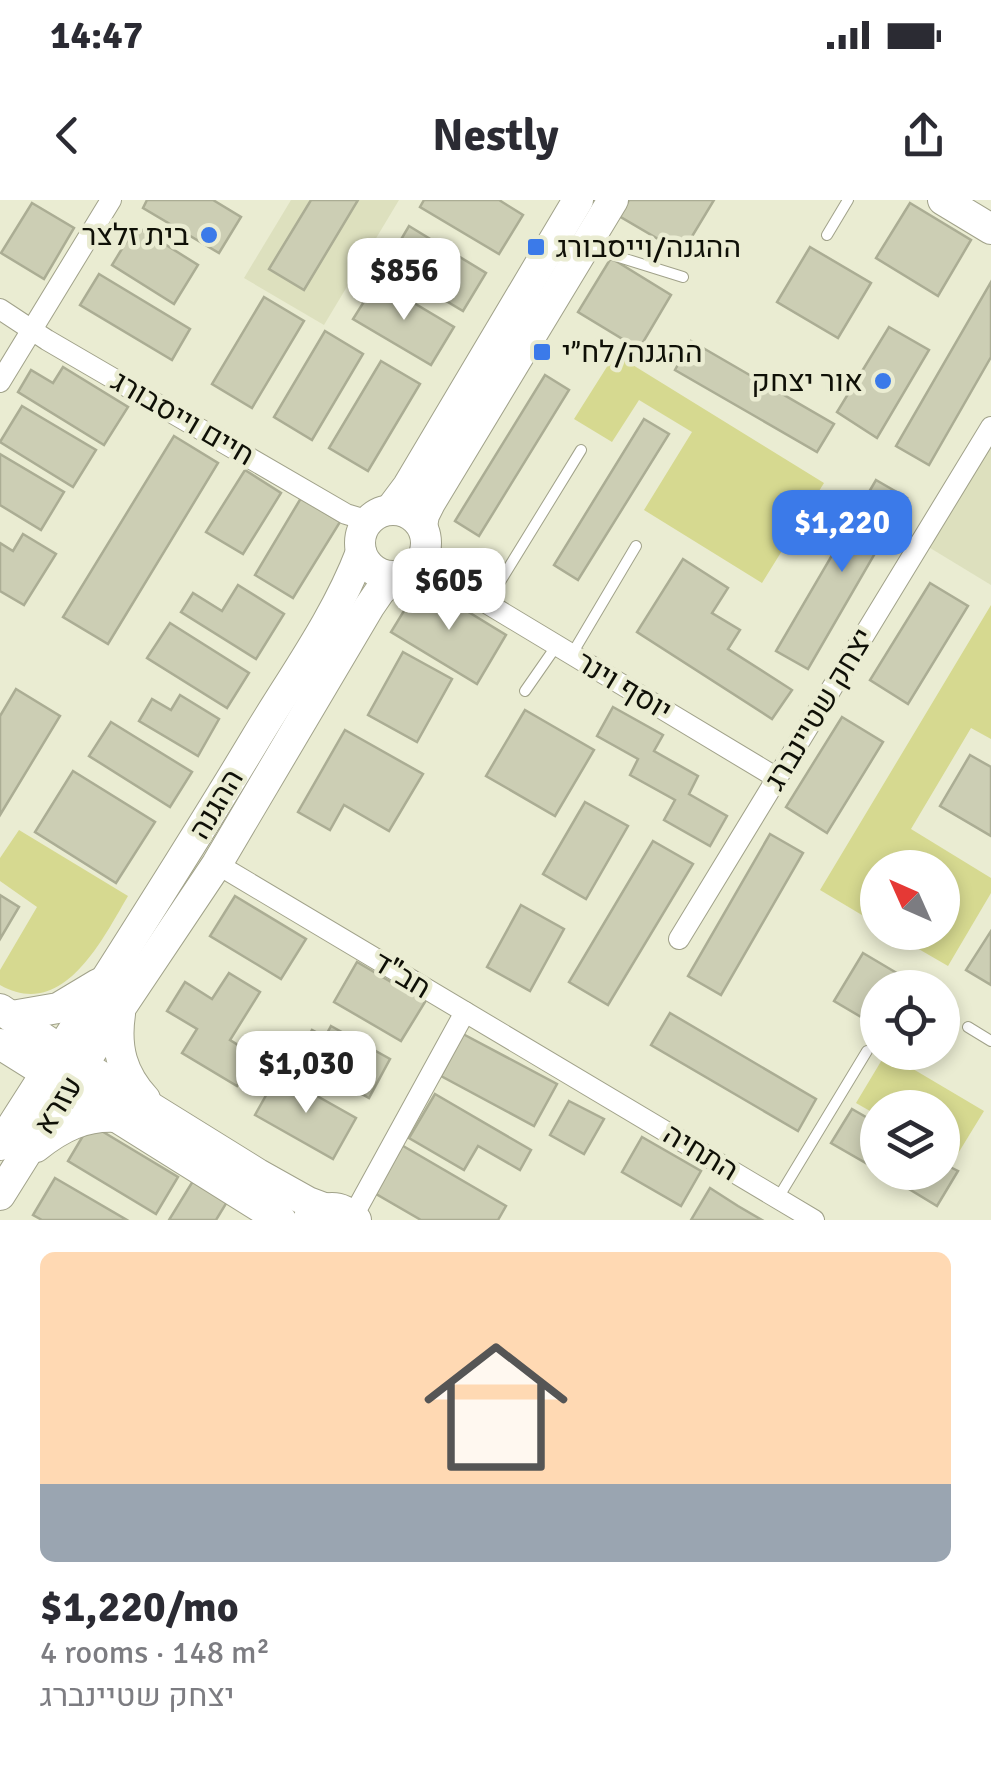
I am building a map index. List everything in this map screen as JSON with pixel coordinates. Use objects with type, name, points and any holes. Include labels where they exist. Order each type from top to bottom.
[{"type":"street","points":[[0,382],[111,200]]},
{"type":"street","points":[[578,200],[408,486],[360,535],[360,552],[377,573],[408,570],[426,549],[424,514],[613,200]]},
{"type":"street","points":[[943,200],[991,229]]},
{"type":"street","name":"חיים וייסבורג","points":[[0,309],[346,514],[379,515]]},
{"type":"street","name":"יצחק שטיינברג","points":[[678,939],[991,427]]},
{"type":"street","points":[[379,515],[408,514],[422,526]]},
{"type":"street","name":"ההגנה","points":[[65,1069],[104,980],[205,824],[330,614],[360,552]]},
{"type":"street","name":"יוסף וינר","points":[[408,570],[486,604],[777,778]]},
{"type":"street","name":"ההגנה","points":[[65,1069],[120,1011],[217,864],[369,607],[380,591],[408,570]]},
{"type":"street","name":"חב\"ד","points":[[217,864],[588,1085]]},
{"type":"street","points":[[3,1030],[58,1008],[104,980]]},
{"type":"street","points":[[120,1011],[118,1048],[122,1064],[136,1090],[155,1110]]},
{"type":"street","points":[[3,1030],[65,1069],[155,1110],[335,1216],[465,1012]]},
{"type":"street","points":[[3,1030],[13,1085],[10,1145],[42,1142],[73,1123],[96,1116],[116,1116]]},
{"type":"street","points":[[65,1069],[116,1116],[281,1220]]},
{"type":"street","name":"עזרא","points":[[0,1194],[10,1145],[65,1069]]},
{"type":"street","name":"התחיה","points":[[588,1085],[814,1220]]},
{"type":"lane","points":[[827,235],[848,200]]},
{"type":"lane","points":[[584,246],[683,277]]},
{"type":"lane","points":[[486,604],[581,450]]},
{"type":"lane","points":[[525,691],[564,650],[636,546]]},
{"type":"lane","points":[[968,1027],[991,1041]]},
{"type":"lane","points":[[778,1198],[860,1063]]},
{"type":"shaded area","points":[[291,200],[399,200],[324,325],[244,278]]},
{"type":"shaded area","points":[[991,418],[991,585],[917,540]]},
{"type":"green space","points":[[615,354],[824,483],[762,583],[644,510],[692,432],[639,400],[612,442],[574,419]]},
{"type":"green space","points":[[991,605],[991,739],[971,728],[911,829],[945,850],[860,850],[860,914],[820,890]]},
{"type":"green space","points":[[19,830],[128,896],[106,934],[78,970],[43,992],[23,993],[0,985],[0,970],[37,907],[0,881],[0,858]]},
{"type":"green space","points":[[960,859],[991,878],[991,893],[960,946]]},
{"type":"green space","points":[[920,950],[957,950],[948,966]]},
{"type":"green space","points":[[876,1070],[915,1070],[949,1090],[864,1090]]},
{"type":"green space","points":[[960,1097],[984,1111],[960,1150]]},
{"type":"building","name":"בית זלצר","points":[[147,200],[213,200],[241,217],[219,253],[143,208]]},
{"type":"building","points":[[311,200],[358,200],[304,290],[269,269]]},
{"type":"building","points":[[424,200],[499,200],[523,215],[499,254],[420,207]]},
{"type":"building","points":[[629,200],[714,200],[682,253],[619,216]]},
{"type":"building","points":[[32,203],[74,228],[44,279],[1,253]]},
{"type":"building","points":[[910,203],[971,240],[938,296],[876,258]]},
{"type":"building","points":[[136,226],[198,265],[174,304],[112,265]]},
{"type":"building","points":[[409,226],[486,273],[463,311],[386,265]]},
{"type":"building","points":[[810,247],[871,283],[838,338],[777,302]]},
{"type":"building","points":[[611,258],[671,295],[639,349],[578,312]]},
{"type":"building","points":[[99,274],[190,329],[172,360],[80,305]]},
{"type":"building","points":[[377,281],[454,327],[431,365],[353,319]]},
{"type":"building","points":[[991,282],[991,357],[929,465],[896,446]]},
{"type":"building","points":[[264,297],[304,321],[252,408],[212,384]]},
{"type":"building","name":"אור יצחק","points":[[889,327],[929,350],[877,438],[837,412]]},
{"type":"building","points":[[325,331],[363,354],[312,440],[274,417]]},
{"type":"building","points":[[691,341],[834,424],[817,452],[675,370]]},
{"type":"building","points":[[381,361],[420,384],[368,471],[329,448]]},
{"type":"building","points":[[63,367],[128,407],[104,445],[18,392],[31,370],[53,383]]},
{"type":"building","points":[[545,375],[569,390],[479,536],[455,521]]},
{"type":"building","points":[[22,406],[96,450],[73,487],[0,442]]},
{"type":"building","points":[[644,419],[669,434],[578,580],[554,565]]},
{"type":"building","points":[[174,436],[218,463],[108,644],[63,617]]},
{"type":"building","points":[[0,454],[64,492],[41,530],[0,505]]},
{"type":"building","points":[[245,470],[281,493],[243,554],[206,532]]},
{"type":"building","points":[[876,480],[907,498],[808,669],[776,651]]},
{"type":"building","points":[[301,498],[340,522],[293,598],[255,575]]},
{"type":"building","points":[[23,534],[56,554],[24,605],[0,591],[0,543],[13,551]]},
{"type":"building","points":[[683,559],[728,588],[712,613],[740,630],[728,649],[792,690],[772,719],[637,632]]},
{"type":"building","points":[[421,583],[506,635],[477,684],[391,632]]},
{"type":"building","points":[[930,583],[968,606],[908,704],[870,680]]},
{"type":"building","points":[[238,585],[284,614],[256,659],[181,612],[193,593],[222,611]]},
{"type":"building","points":[[170,623],[249,673],[227,708],[147,658]]},
{"type":"building","points":[[403,652],[452,679],[417,742],[368,715]]},
{"type":"building","points":[[16,689],[60,716],[0,815],[0,716]]},
{"type":"building","points":[[180,695],[219,719],[198,756],[139,721],[152,699],[171,710]]},
{"type":"building","points":[[613,707],[663,735],[654,751],[698,776],[689,794],[727,816],[710,846],[664,820],[675,800],[630,775],[638,759],[597,736]]},
{"type":"building","points":[[525,710],[594,750],[555,816],[486,776]]},
{"type":"building","points":[[842,717],[883,742],[827,833],[786,807]]},
{"type":"building","points":[[111,722],[192,772],[170,807],[89,756]]},
{"type":"building","points":[[345,730],[423,774],[389,831],[344,805],[330,830],[298,812]]},
{"type":"building","points":[[970,755],[991,767],[991,836],[940,806]]},
{"type":"building","points":[[73,771],[155,822],[116,883],[35,832]]},
{"type":"building","points":[[585,802],[628,826],[586,899],[543,874]]},
{"type":"building","points":[[770,834],[803,853],[721,995],[688,976]]},
{"type":"building","points":[[653,841],[693,864],[608,1005],[569,982]]},
{"type":"building","points":[[0,895],[19,907],[0,939]]},
{"type":"building","points":[[235,896],[306,939],[281,979],[210,936]]},
{"type":"building","points":[[521,905],[564,929],[530,991],[487,967]]},
{"type":"building","points":[[991,931],[991,985],[966,970]]},
{"type":"building","points":[[863,953],[892,970],[860,970],[860,1016],[834,1001]]},
{"type":"building","points":[[357,962],[425,1002],[401,1041],[334,1002]]},
{"type":"building","points":[[229,973],[260,992],[230,1040],[256,1056],[237,1086],[182,1053],[197,1029],[167,1011],[185,982],[212,999]]},
{"type":"building","points":[[670,1013],[816,1099],[798,1131],[651,1045]]},
{"type":"building","points":[[331,1026],[390,1059],[369,1098],[297,1058],[312,1030],[325,1037]]},
{"type":"building","points":[[463,1034],[557,1084],[534,1126],[441,1076]]},
{"type":"building","points":[[278,1074],[356,1118],[333,1159],[255,1115]]},
{"type":"building","points":[[435,1094],[531,1150],[520,1170],[478,1146],[464,1170],[409,1138]]},
{"type":"building","points":[[569,1101],[604,1119],[584,1154],[550,1135]]},
{"type":"building","points":[[852,1109],[860,1114],[860,1160],[831,1143]]},
{"type":"building","points":[[90,1124],[178,1177],[156,1214],[68,1161]]},
{"type":"building","points":[[642,1137],[701,1171],[681,1206],[622,1172]]},
{"type":"building","points":[[398,1143],[506,1206],[498,1220],[421,1220],[371,1191]]},
{"type":"building","points":[[55,1178],[127,1220],[42,1220],[33,1215]]},
{"type":"building","points":[[193,1181],[227,1202],[216,1220],[169,1220]]},
{"type":"building","points":[[710,1188],[738,1206],[762,1220],[691,1220]]},
{"type":"building","points":[[911,1190],[947,1190],[937,1206]]},
{"type":"place","name":"בית זלצר","points":[[209,235]]},
{"type":"place","name":"ההגנה/וייסבורג","points":[[536,247]]},
{"type":"place","name":"ההגנה/לח״י","points":[[542,352]]},
{"type":"place","name":"אור יצחק","points":[[883,381]]}]
